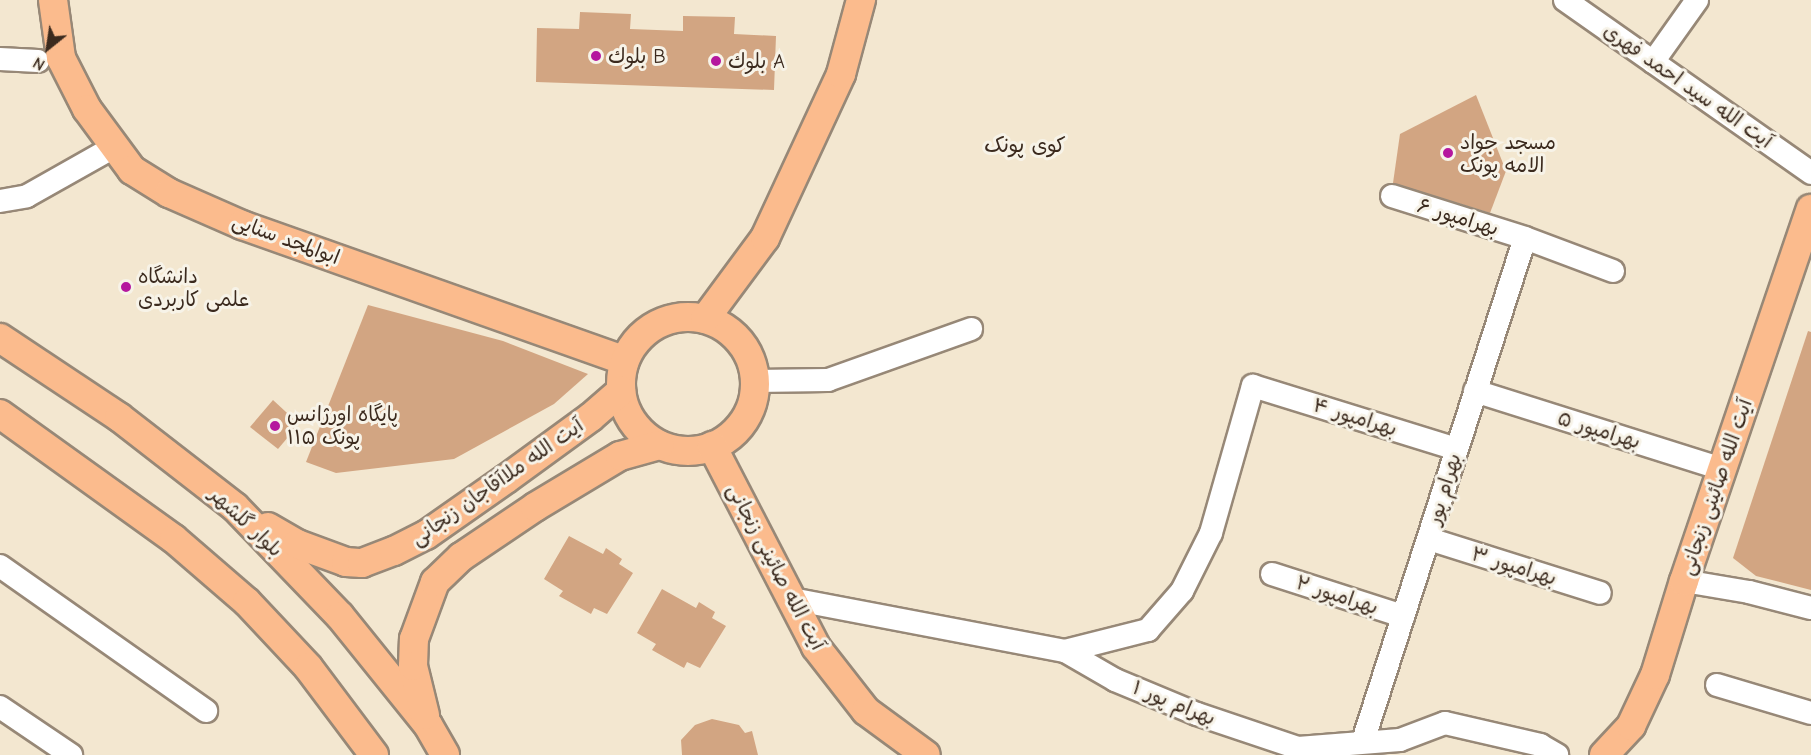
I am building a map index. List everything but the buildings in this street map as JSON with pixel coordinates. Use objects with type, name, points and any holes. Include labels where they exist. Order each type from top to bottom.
[{"type":"main road","name":"ابوالمجد سنایی","points":[[53,0],[61,58],[87,109],[132,170],[169,193],[242,225],[625,361]]},
{"type":"main road","points":[[705,319],[765,238],[841,74],[861,0]]},
{"type":"main road","name":"آیت الله صائینی زنجانی","points":[[1604,755],[1631,726],[1655,675],[1684,581],[1811,209]]},
{"type":"main road","points":[[681,318],[705,319],[730,332],[748,354],[755,381],[748,414],[727,439],[712,446],[694,450],[677,450],[660,445],[645,435],[634,423],[621,391],[625,361],[632,346],[657,324],[681,318]]},
{"type":"main road","name":"بلوار گلشهر","points":[[0,338],[119,417],[235,507],[340,616],[428,725],[445,755]]},
{"type":"main road","name":"آیت الله ملاآقاجان زنجانی","points":[[235,507],[297,544],[329,558],[363,563],[426,534],[591,417],[621,391]]},
{"type":"main road","points":[[0,414],[174,539],[247,602],[308,667],[374,755]]},
{"type":"main road","name":"آیت الله ملاآقاجان زنجانی","points":[[428,725],[413,666],[414,639],[435,582],[461,557],[535,507],[620,456],[660,445]]},
{"type":"main road","name":"آیت الله صائینی زنجانی","points":[[712,446],[816,647],[866,711],[926,755]]},
{"type":"street","name":"آیت الله سید احمد فهری","points":[[1565,0],[1811,173]]},
{"type":"street","points":[[1653,62],[1697,0]]},
{"type":"street","points":[[0,58],[38,61]]},
{"type":"street","points":[[0,201],[27,196],[114,147]]},
{"type":"street","name":"بهرامپور ۶","points":[[1392,196],[1525,238],[1613,270]]},
{"type":"street","name":"بهرام پور","points":[[1363,741],[1525,238]]},
{"type":"street","points":[[755,381],[828,380],[971,329]]},
{"type":"street","name":"بهرامپور ۴","points":[[1065,651],[1148,630],[1182,591],[1211,533],[1253,386],[1456,448]]},
{"type":"street","name":"بهرامپور ۵","points":[[1475,391],[1722,469]]},
{"type":"street","name":"بهرامپور ۳","points":[[1429,539],[1600,593]]},
{"type":"street","points":[[0,566],[206,711]]},
{"type":"street","name":"بهرامپور ۲","points":[[1272,574],[1402,616]]},
{"type":"street","points":[[1684,581],[1749,592],[1811,608]]},
{"type":"street","name":"بهرام پور ۱","points":[[792,599],[1065,651],[1115,680],[1166,701],[1298,748],[1363,741],[1400,740],[1445,723],[1540,745],[1557,755]]},
{"type":"street","points":[[1717,685],[1811,713]]},
{"type":"street","points":[[0,707],[71,755]]},
{"type":"place","name":"بلوك B","points":[[596,56]]},
{"type":"place","name":"بلوك A","points":[[716,61]]},
{"type":"place","name":"مسجد جواد الامه پونک","points":[[1448,153]]},
{"type":"place","name":"دانشگاه علمی کاربردی","points":[[126,287]]},
{"type":"place","name":"پایگاه اورژانس ۱۱۵ پونک","points":[[275,426]]},
{"type":"district","name":"کوی پونک","points":[[1025,145]]}]
